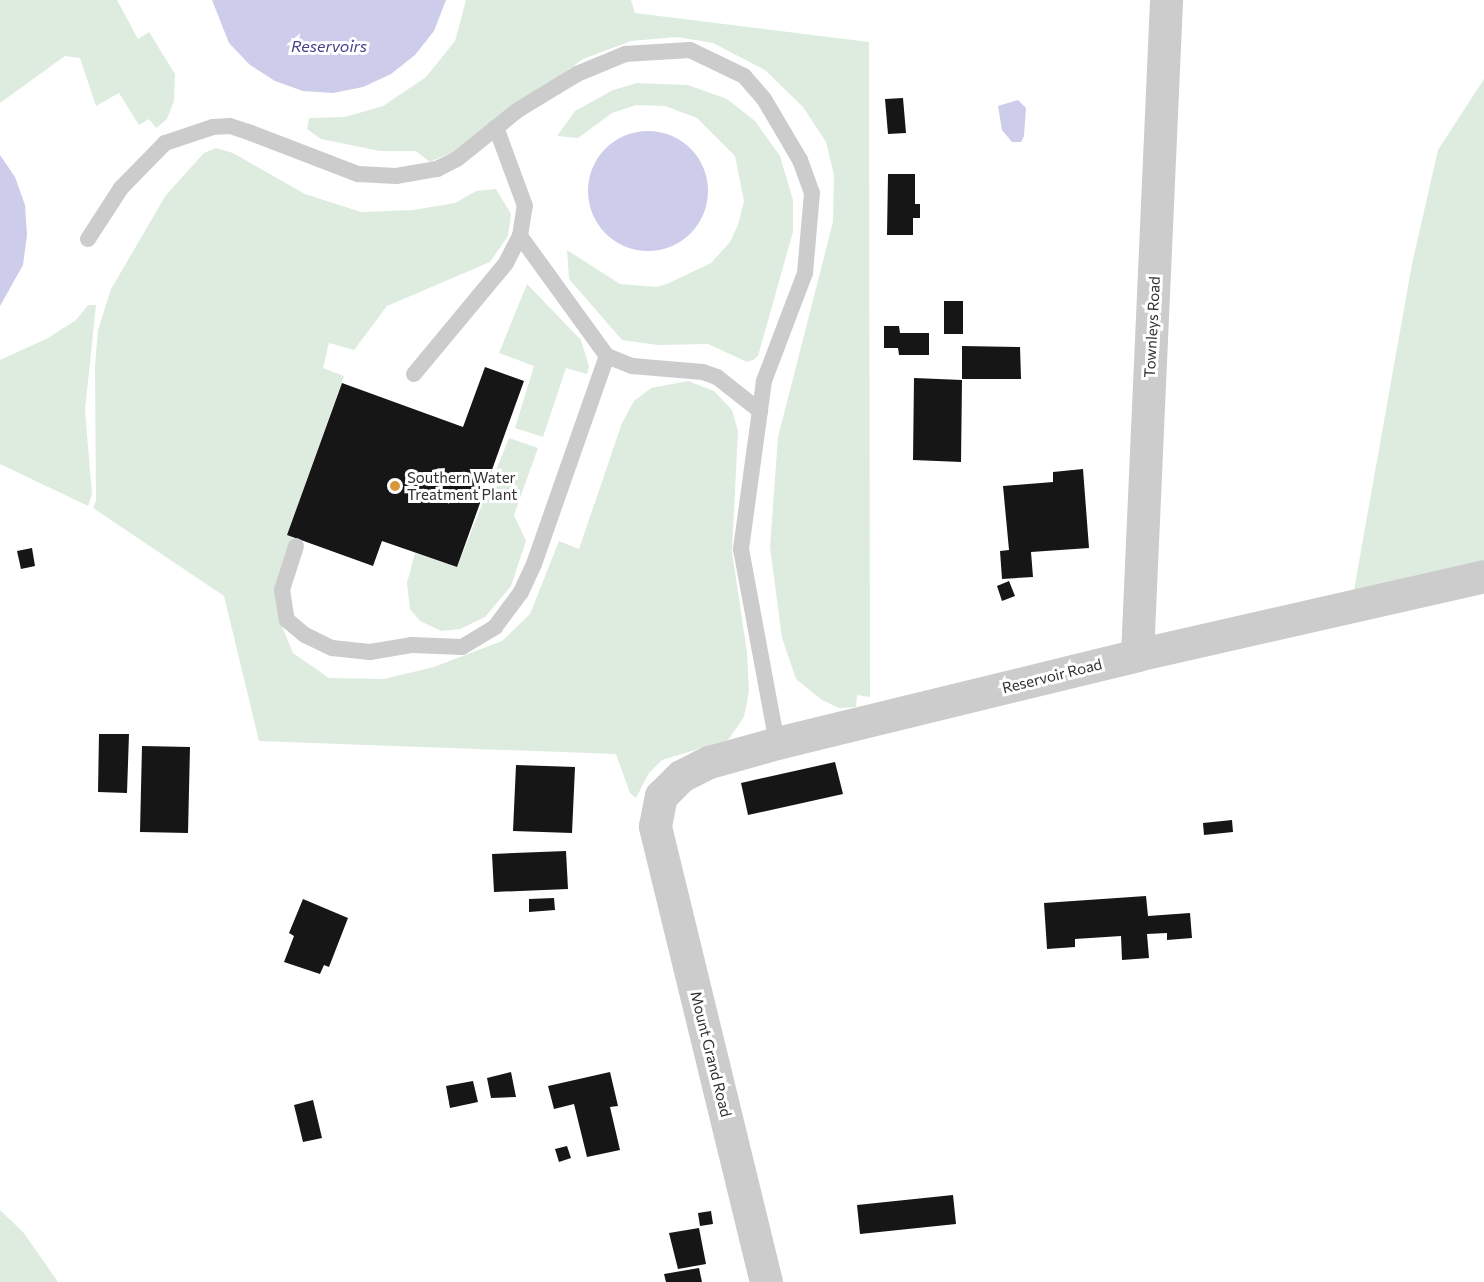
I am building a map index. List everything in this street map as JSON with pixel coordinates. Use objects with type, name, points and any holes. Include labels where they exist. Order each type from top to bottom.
[{"type":"street","name":"Townleys Road","points":[[1137,655],[1166,0]]},
{"type":"street","name":"Reservoir Road","points":[[655,825],[661,796],[681,776],[709,762],[777,743],[1137,655],[1484,576]]},
{"type":"street","name":"Mount Grand Road","points":[[655,825],[766,1282]]},
{"type":"lane","points":[[88,239],[121,188],[165,143],[213,128],[230,126],[358,174],[396,176],[437,169],[577,74],[625,54],[690,50],[744,76],[764,99],[800,160],[812,193],[806,273],[764,381],[741,549],[777,743]]},
{"type":"lane","points":[[414,374],[506,263],[520,236],[525,206],[496,127]]},
{"type":"lane","points":[[520,236],[607,356],[632,366],[703,372],[717,377],[760,411]]},
{"type":"lane","points":[[296,546],[282,590],[287,620],[305,635],[332,648],[370,652],[412,645],[462,647],[495,627],[521,592],[534,564],[607,356]]},
{"type":"green space","points":[[0,0],[117,0],[138,39],[149,32],[175,74],[174,101],[167,119],[156,128],[149,119],[139,125],[119,93],[96,106],[80,58],[65,56],[0,103]]},
{"type":"green space","points":[[466,0],[631,0],[635,13],[869,42],[870,697],[857,695],[856,707],[839,708],[822,700],[796,679],[782,638],[770,547],[778,437],[833,222],[834,175],[826,142],[803,107],[765,70],[713,43],[677,37],[631,41],[583,59],[459,149],[430,162],[416,151],[380,151],[321,139],[307,129],[309,118],[345,117],[383,106],[426,77],[455,41]]},
{"type":"green space","points":[[1484,79],[1484,561],[1354,590],[1412,264],[1438,150]]},
{"type":"green space","points":[[637,83],[688,85],[727,99],[755,121],[780,156],[793,200],[793,232],[758,356],[753,360],[747,362],[708,344],[658,345],[622,340],[569,279],[567,250],[620,284],[657,287],[711,263],[730,242],[738,225],[744,201],[735,156],[697,118],[665,106],[636,105],[612,113],[578,138],[557,136],[575,111],[613,90]]},
{"type":"green space","points":[[216,148],[233,153],[305,194],[361,212],[413,210],[455,203],[476,191],[496,189],[511,214],[508,236],[490,262],[387,306],[354,350],[329,343],[323,368],[344,376],[287,535],[293,537],[285,554],[279,619],[293,653],[329,678],[384,679],[434,667],[502,641],[530,614],[559,541],[579,549],[622,423],[634,401],[651,388],[688,381],[714,391],[732,410],[738,431],[732,552],[747,652],[749,692],[744,717],[728,740],[662,760],[649,773],[636,798],[630,793],[616,754],[259,741],[224,596],[93,508],[96,501],[95,366],[98,330],[111,289],[166,195],[204,153]]},
{"type":"green space","points":[[527,284],[581,340],[589,366],[587,374],[566,368],[543,437],[515,428],[534,366],[499,353]]},
{"type":"green space","points":[[88,305],[96,305],[85,410],[92,494],[88,506],[0,464],[0,360],[48,338],[76,320]]},
{"type":"green space","points":[[509,438],[538,448],[514,515],[526,541],[511,586],[485,617],[460,629],[441,631],[420,621],[410,609],[407,583],[415,553],[457,567]]},
{"type":"green space","points":[[0,1210],[23,1232],[58,1282],[0,1282]]},
{"type":"water","name":"Reservoirs","points":[[212,0],[446,0],[434,31],[415,55],[391,74],[363,87],[333,93],[303,91],[275,81],[250,65],[229,43]]},
{"type":"water","points":[[1018,100],[1026,108],[1024,136],[1021,142],[1012,142],[1002,130],[998,106]]},
{"type":"water","points":[[648,131],[671,135],[691,148],[704,168],[708,191],[704,214],[691,234],[671,247],[648,251],[625,247],[605,234],[592,214],[588,191],[592,168],[605,148],[625,135]]},
{"type":"water","points":[[0,155],[15,177],[25,205],[27,235],[23,265],[0,306]]},
{"type":"building","points":[[903,98],[906,133],[888,134],[885,99]]},
{"type":"building","points":[[888,174],[915,174],[915,204],[920,204],[920,218],[913,218],[913,235],[887,235]]},
{"type":"building","points":[[944,301],[963,301],[963,334],[944,334]]},
{"type":"building","points":[[884,326],[899,326],[900,333],[929,333],[929,355],[899,355],[898,348],[884,348]]},
{"type":"building","points":[[962,346],[1020,347],[1021,379],[962,379]]},
{"type":"building","name":"Southern Water Treatment Plant","points":[[485,367],[524,381],[457,567],[382,541],[373,566],[287,535],[342,383],[463,427]]},
{"type":"building","points":[[914,378],[962,380],[961,462],[913,460]]},
{"type":"building","points":[[1083,469],[1089,548],[1031,552],[1033,577],[1002,579],[1000,551],[1009,550],[1003,486],[1053,482],[1053,472]]},
{"type":"building","points":[[32,548],[35,566],[21,569],[17,551]]},
{"type":"building","points":[[1009,581],[1015,596],[1002,601],[997,586]]},
{"type":"building","points":[[99,734],[129,734],[127,793],[98,792]]},
{"type":"building","points":[[142,746],[190,747],[188,833],[140,832]]},
{"type":"building","points":[[835,762],[843,794],[748,815],[741,783]]},
{"type":"building","points":[[516,765],[575,767],[572,833],[513,831]]},
{"type":"building","points":[[1232,820],[1233,832],[1204,835],[1203,823]]},
{"type":"building","points":[[566,851],[568,889],[494,892],[492,854]]},
{"type":"building","points":[[1146,896],[1148,916],[1190,913],[1192,938],[1167,940],[1167,933],[1147,934],[1149,958],[1122,960],[1121,936],[1075,939],[1075,947],[1047,949],[1044,903]]},
{"type":"building","points":[[554,898],[555,910],[529,912],[529,899]]},
{"type":"building","points":[[303,899],[348,918],[329,967],[324,965],[320,974],[284,962],[294,936],[289,933]]},
{"type":"building","points":[[511,1072],[516,1097],[491,1098],[487,1078]]},
{"type":"building","points":[[610,1072],[618,1106],[610,1107],[620,1150],[587,1157],[574,1104],[554,1109],[548,1086]]},
{"type":"building","points":[[473,1081],[478,1102],[450,1108],[446,1086]]},
{"type":"building","points":[[313,1100],[322,1138],[303,1142],[294,1105]]},
{"type":"building","points":[[567,1146],[571,1158],[559,1162],[555,1149]]},
{"type":"building","points":[[953,1195],[956,1224],[860,1234],[857,1205]]},
{"type":"building","points":[[711,1211],[713,1224],[700,1226],[698,1213]]},
{"type":"building","points":[[699,1228],[706,1264],[678,1269],[669,1233]]},
{"type":"building","points":[[699,1268],[702,1282],[666,1282],[664,1274]]},
{"type":"place","name":"Southern Water Treatment Plant","points":[[395,486]]}]
